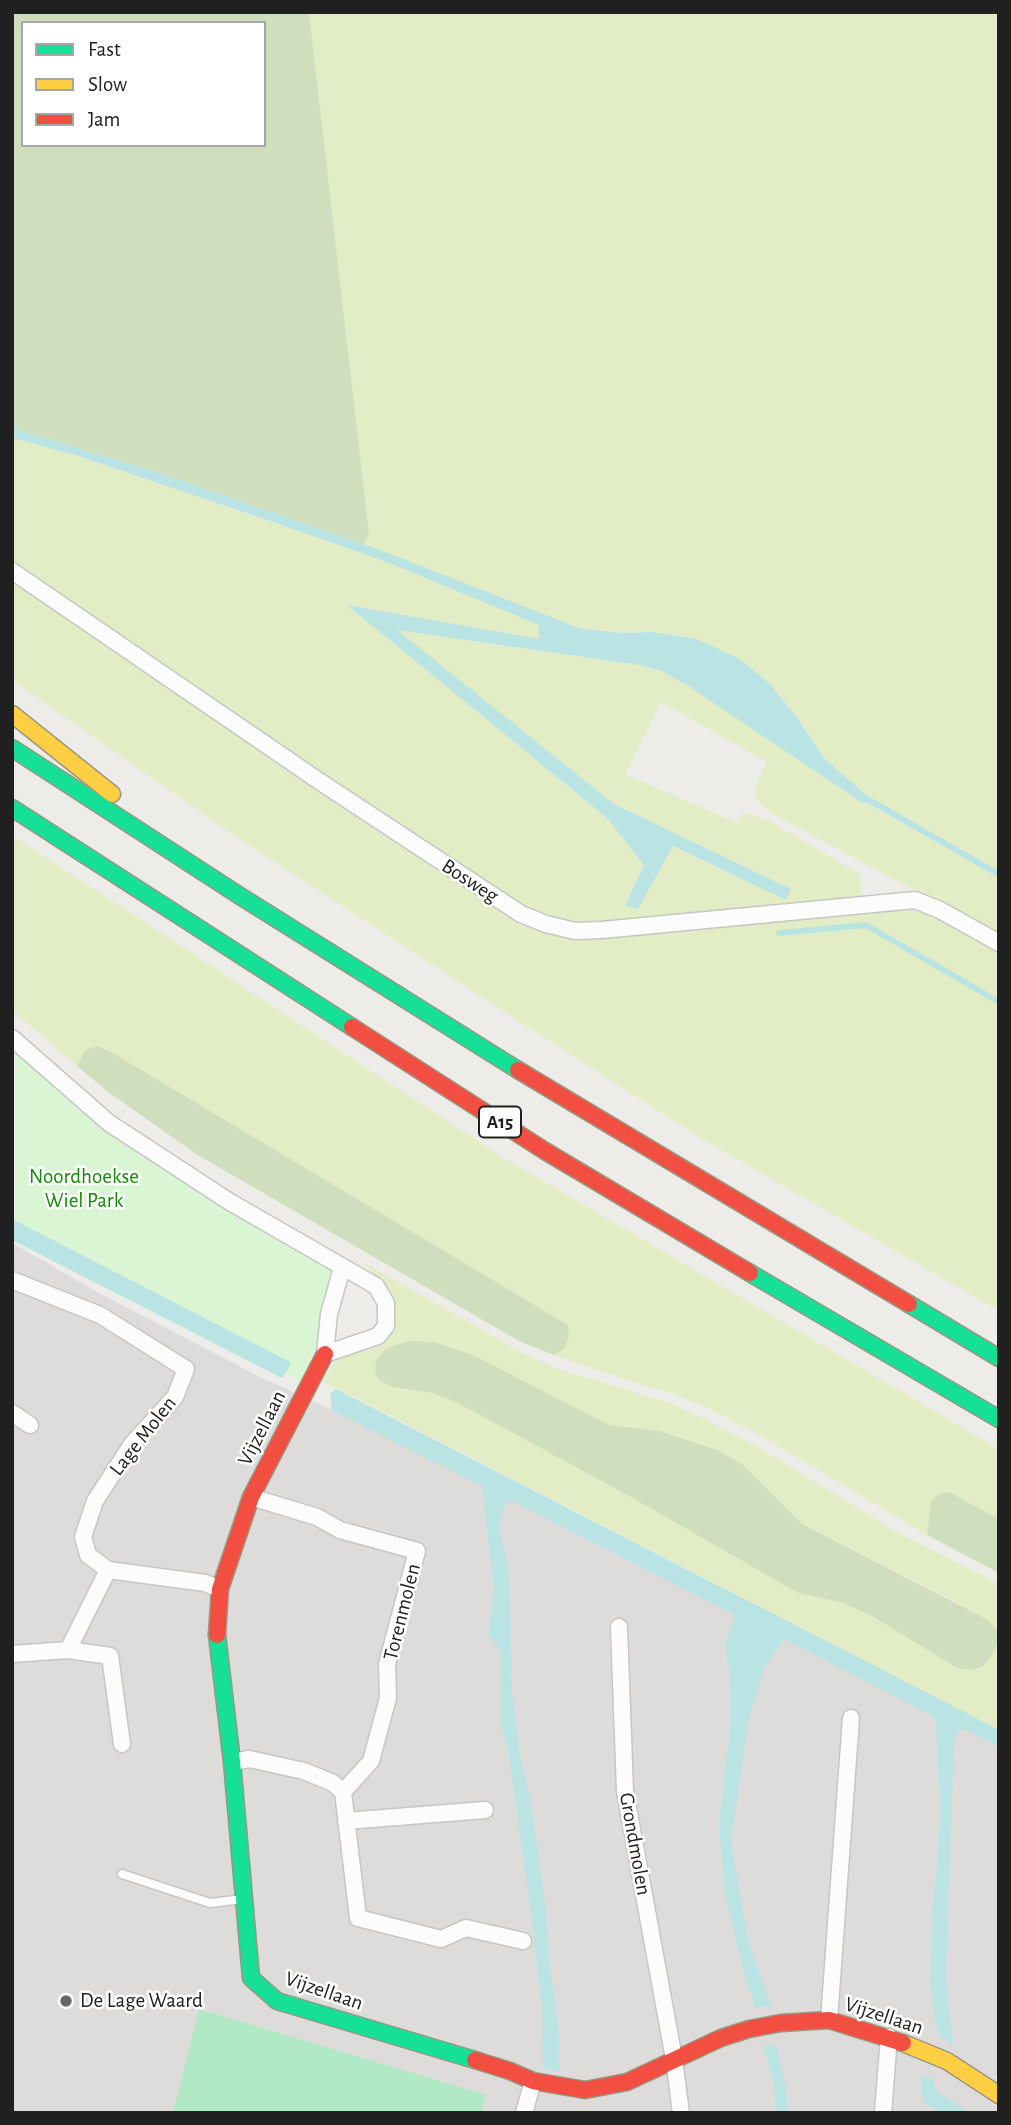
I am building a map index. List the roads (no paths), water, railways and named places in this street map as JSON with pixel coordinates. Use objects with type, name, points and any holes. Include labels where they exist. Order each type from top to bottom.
[{"type":"main road","name":"A15","points":[[12,714],[240,896]]},
{"type":"main road","name":"A15","points":[[12,748],[240,896],[573,1105],[999,1357]]},
{"type":"main road","name":"A15","points":[[12,808],[545,1151],[999,1419]]},
{"type":"main road","name":"Vijzellaan","points":[[325,1354],[251,1497],[220,1589],[217,1637],[233,1762],[251,1978],[277,2001],[510,2071],[533,2081],[584,2090],[627,2082],[721,2038],[749,2029],[782,2023],[829,2020],[889,2038],[947,2061],[999,2095]]},
{"type":"street","name":"Bosweg","points":[[12,571],[319,781],[521,914],[546,924],[575,931],[601,930],[915,900],[940,910],[999,943]]},
{"type":"street","points":[[12,1038],[109,1123],[230,1202],[376,1286],[386,1303],[386,1326],[378,1336],[325,1354]]},
{"type":"street","name":"Vijzellaan","points":[[325,1354],[329,1314],[342,1268]]},
{"type":"street","name":"Lage Molen","points":[[12,1280],[100,1315],[186,1369],[175,1397],[132,1444],[95,1501],[83,1537],[88,1555],[108,1570]]},
{"type":"street","points":[[12,1413],[30,1425]]},
{"type":"street","name":"Torenmolen","points":[[251,1497],[317,1517],[340,1530],[417,1551],[387,1664],[388,1698],[371,1760],[343,1792]]},
{"type":"street","points":[[68,1650],[108,1570],[205,1583],[220,1589]]},
{"type":"street","name":"Grondmolen","points":[[619,1627],[625,1791],[674,2059],[681,2113]]},
{"type":"street","points":[[12,1654],[68,1650],[110,1656],[122,1744]]},
{"type":"street","points":[[829,2020],[851,1718]]},
{"type":"street","points":[[233,1762],[249,1759],[304,1771],[333,1783],[343,1792],[358,1918],[441,1939],[466,1928],[523,1941]]},
{"type":"street","points":[[346,1821],[485,1810]]},
{"type":"street","points":[[883,2113],[889,2038]]},
{"type":"street","points":[[524,2113],[533,2081]]},
{"type":"lane","points":[[122,1874],[209,1903],[244,1899]]},
{"type":"water","points":[[12,428],[160,473],[383,551],[579,628],[619,633],[653,632],[697,639],[740,659],[771,685],[824,758],[865,794],[999,871],[999,878],[866,802],[864,804],[687,685],[661,671],[639,665],[397,630],[614,804],[791,889],[786,900],[673,846],[638,909],[625,906],[644,865],[607,818],[347,605],[539,639],[539,625],[389,563],[72,454],[12,438]]},
{"type":"water","points":[[12,1219],[290,1362],[290,1366],[282,1378],[12,1240]]},
{"type":"water","points":[[336,1389],[999,1730],[999,1746],[964,1729],[958,1730],[954,1742],[946,1973],[954,2045],[940,2037],[930,1982],[940,1806],[936,1723],[933,1716],[784,1639],[764,1668],[748,1723],[731,1841],[748,1941],[771,2005],[755,2008],[724,1887],[719,1824],[731,1722],[730,1673],[725,1644],[735,1615],[512,1501],[507,1503],[501,1515],[500,1531],[509,1572],[512,1691],[546,1909],[549,1959],[559,2034],[559,2071],[543,2069],[542,2009],[532,1921],[508,1750],[501,1724],[501,1657],[497,1645],[488,1636],[494,1590],[482,1486],[332,1410],[330,1393]]},
{"type":"water","points":[[776,2044],[785,2083],[788,2113],[777,2113],[774,2085],[764,2047]]},
{"type":"water","points":[[920,2075],[933,2079],[936,2091],[971,2113],[943,2113],[923,2102]]},
{"type":"waterway","points":[[779,933],[866,925],[999,1002]]},
{"type":"place","name":"De Lage Waard","points":[[66,2001]]},
{"type":"park label","name":"Noordhoekse Wiel Park","points":[[84,1189]]}]
